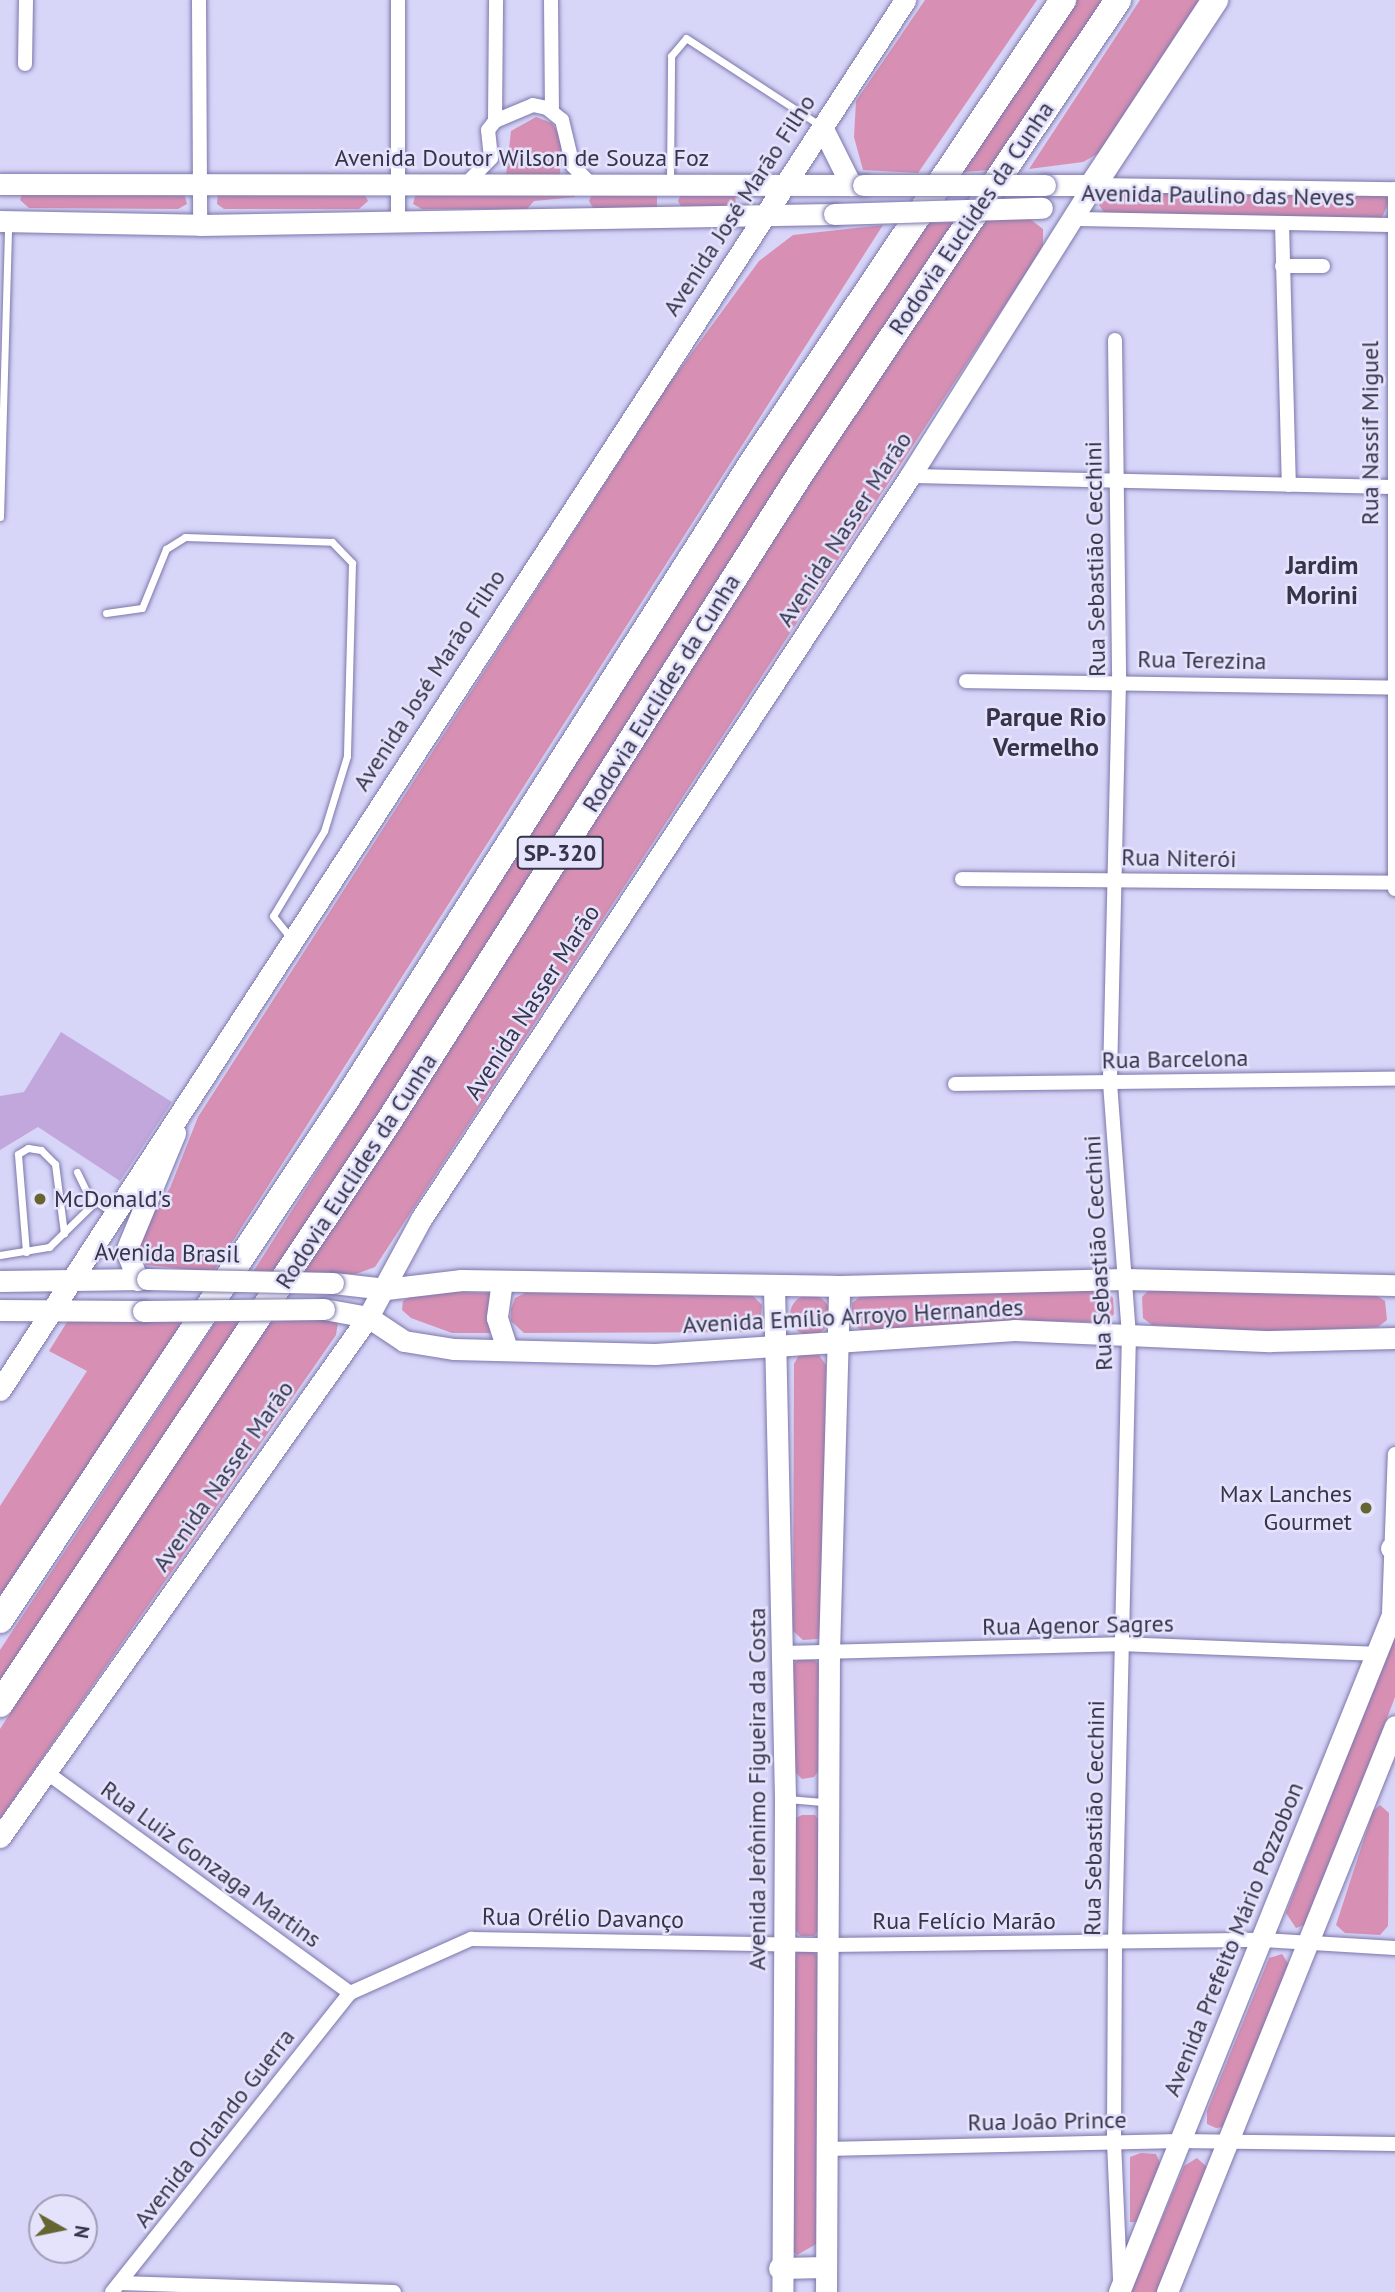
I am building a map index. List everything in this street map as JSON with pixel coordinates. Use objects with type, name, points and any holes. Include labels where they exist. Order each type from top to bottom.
[{"type":"highway","name":"Rodovia Euclides da Cunha","points":[[0,1619],[346,1100],[752,463],[1063,0]]},
{"type":"highway","name":"Rodovia Euclides da Cunha","points":[[0,1704],[389,1121],[803,470],[1118,0]]},
{"type":"highway","points":[[1093,186],[1215,0]]},
{"type":"main road","name":"Avenida José Marão Filho","points":[[0,1390],[73,1278],[104,1207],[208,1064],[905,0]]},
{"type":"main road","points":[[822,127],[857,185]]},
{"type":"main road","name":"Avenida Doutor Wilson de Souza Foz","points":[[3,184],[1045,185]]},
{"type":"main road","points":[[3,184],[4,221],[200,225],[669,217],[762,219]]},
{"type":"main road","points":[[528,221],[540,208],[575,207],[593,185]]},
{"type":"main road","points":[[669,217],[670,185]]},
{"type":"main road","name":"Avenida Paulino das Neves","points":[[1045,185],[1093,186]]},
{"type":"main road","name":"Avenida Nasser Marão","points":[[0,1837],[368,1317],[386,1289],[421,1219],[910,477],[1093,186]]},
{"type":"main road","name":"Avenida Paulino das Neves","points":[[762,219],[834,214],[1042,208],[1072,219]]},
{"type":"main road","points":[[143,1279],[126,1251],[134,1224],[208,1064]]},
{"type":"main road","name":"Avenida Brasil","points":[[0,1281],[73,1278],[333,1283]]},
{"type":"main road","name":"Avenida Emílio Arroyo Hernandes","points":[[333,1283],[386,1289],[502,1281],[839,1286],[1125,1279],[1395,1285]]},
{"type":"main road","points":[[502,1281],[497,1318],[507,1349]]},
{"type":"main road","name":"Avenida Jerônimo Figueira da Costa","points":[[774,1286],[785,1799],[779,2268],[782,2292]]},
{"type":"main road","points":[[826,2292],[829,1653],[839,1286]]},
{"type":"main road","points":[[0,1310],[55,1307]]},
{"type":"main road","name":"Avenida Emílio Arroyo Hernandes","points":[[55,1307],[143,1311],[324,1309],[368,1317],[404,1341],[507,1349],[655,1354],[837,1344],[1014,1330],[1270,1341],[1395,1338]]},
{"type":"main road","name":"Avenida Prefeito Mário Pozzobon","points":[[1120,2290],[1263,1940],[1392,1613]]},
{"type":"main road","points":[[1167,2292],[1311,1943],[1395,1726]]},
{"type":"main road","points":[[779,2268],[826,2267]]},
{"type":"street","points":[[25,64],[26,0]]},
{"type":"street","points":[[199,0],[200,225]]},
{"type":"street","points":[[398,0],[398,223]]},
{"type":"street","points":[[495,121],[496,0]]},
{"type":"street","points":[[551,0],[552,111],[566,128],[573,166],[593,185]]},
{"type":"street","points":[[464,184],[491,158],[488,130],[495,121],[523,106],[552,111]]},
{"type":"street","name":"Avenida Paulino das Neves","points":[[1093,186],[1395,189]]},
{"type":"street","name":"Rua Nassif Miguel","points":[[1395,189],[1395,888]]},
{"type":"street","name":"Avenida Paulino das Neves","points":[[1072,219],[1395,225]]},
{"type":"street","points":[[1282,223],[1289,485]]},
{"type":"street","points":[[1282,266],[1323,266]]},
{"type":"street","name":"Rua Sebastião Cecchini","points":[[1115,340],[1119,681],[1111,880],[1110,1083],[1129,1334],[1119,1644],[1115,1943],[1114,2142],[1120,2290]]},
{"type":"street","points":[[910,477],[1393,487]]},
{"type":"street","name":"Rua Terezina","points":[[966,681],[1119,681],[1394,688]]},
{"type":"street","name":"Rua Niterói","points":[[962,878],[1395,883]]},
{"type":"street","name":"Rua Barcelona","points":[[955,1084],[1395,1079]]},
{"type":"street","points":[[1392,1613],[1395,1454]]},
{"type":"street","name":"Rua Agenor Sagres","points":[[783,1653],[1119,1644],[1374,1654]]},
{"type":"street","name":"Rua Luiz Gonzaga Martins","points":[[46,1772],[350,1993]]},
{"type":"street","name":"Rua Orélio Davanço","points":[[350,1993],[471,1939],[784,1943]]},
{"type":"street","name":"Rua Felício Marão","points":[[784,1943],[829,1945],[1263,1940],[1395,1948]]},
{"type":"street","name":"Avenida Orlando Guerra","points":[[116,2288],[350,1993]]},
{"type":"street","name":"Rua João Prince","points":[[826,2149],[1179,2141],[1395,2144]]},
{"type":"street","points":[[116,2288],[394,2292]]},
{"type":"lane","points":[[670,185],[671,56],[686,38],[822,127]]},
{"type":"lane","points":[[0,517],[4,221]]},
{"type":"lane","points":[[106,613],[142,608],[166,550],[185,537],[332,542],[352,563],[347,756],[324,831],[273,916],[291,938]]},
{"type":"lane","points":[[26,1252],[18,1154],[28,1148],[40,1150],[55,1164],[64,1233]]},
{"type":"lane","points":[[0,1255],[49,1247],[64,1233],[104,1207],[77,1172]]},
{"type":"lane","points":[[785,1799],[829,1802]]},
{"type":"shaded area","points":[[925,0],[1037,0],[918,173],[863,170],[854,137],[856,101]]},
{"type":"shaded area","points":[[1076,0],[1107,0],[991,170],[962,172]]},
{"type":"shaded area","points":[[1140,0],[1206,0],[1108,148],[1083,162],[1029,169]]},
{"type":"shaded area","points":[[536,117],[552,123],[562,139],[560,175],[506,176],[511,131]]},
{"type":"shaded area","points":[[1117,192],[1382,194],[1390,199],[1382,218],[1105,214],[1099,205]]},
{"type":"shaded area","points":[[184,193],[187,204],[178,209],[29,208],[20,200],[22,194]]},
{"type":"shaded area","points":[[218,193],[364,193],[368,201],[359,209],[224,209],[217,204]]},
{"type":"shaded area","points":[[416,193],[575,193],[575,197],[534,201],[527,209],[422,209],[413,204]]},
{"type":"shaded area","points":[[657,193],[657,208],[593,208],[589,201],[592,194]]},
{"type":"shaded area","points":[[735,193],[736,208],[682,208],[678,201],[681,194]]},
{"type":"shaded area","points":[[1030,219],[1043,229],[1043,247],[375,1267],[356,1274],[302,1273],[978,221]]},
{"type":"shaded area","points":[[956,222],[283,1273],[253,1272],[917,223]]},
{"type":"shaded area","points":[[883,225],[213,1272],[146,1265],[140,1250],[143,1229],[170,1188],[198,1117],[666,388],[759,261],[793,235]]},
{"type":"shaded area","points":[[1104,1288],[1113,1298],[1114,1314],[1106,1322],[1015,1321],[862,1331],[852,1323],[852,1303],[863,1294]]},
{"type":"shaded area","points":[[1150,1289],[1374,1294],[1385,1301],[1387,1320],[1378,1327],[1269,1332],[1152,1325],[1143,1318],[1142,1297]]},
{"type":"shaded area","points":[[420,1291],[492,1293],[490,1333],[452,1333],[411,1318],[402,1310],[403,1301]]},
{"type":"shaded area","points":[[525,1293],[751,1294],[762,1305],[760,1326],[754,1332],[524,1333],[511,1321],[511,1309],[515,1298]]},
{"type":"shaded area","points":[[810,1295],[824,1301],[830,1315],[824,1329],[810,1335],[796,1329],[790,1315],[796,1301]]},
{"type":"shaded area","points":[[77,1316],[186,1320],[0,1596],[0,1506],[87,1371],[49,1351],[67,1322]]},
{"type":"shaded area","points":[[328,1318],[338,1322],[336,1335],[0,1819],[0,1729],[51,1650],[268,1322]]},
{"type":"shaded area","points":[[216,1321],[246,1322],[0,1691],[0,1650]]},
{"type":"shaded area","points":[[799,1355],[819,1355],[826,1365],[823,1624],[818,1639],[803,1640],[793,1631],[794,1364]]},
{"type":"shaded area","points":[[1395,1630],[1395,1697],[1310,1923],[1296,1928],[1286,1913]]},
{"type":"shaded area","points":[[798,1660],[814,1660],[823,1667],[823,1765],[814,1777],[802,1779],[794,1771],[790,1667]]},
{"type":"shaded area","points":[[1380,1805],[1389,1813],[1388,1926],[1380,1935],[1345,1933],[1336,1925],[1373,1811]]},
{"type":"shaded area","points":[[802,1815],[815,1815],[824,1827],[823,1924],[814,1936],[801,1936],[791,1927],[791,1820]]},
{"type":"shaded area","points":[[798,1951],[813,1952],[823,1961],[818,2243],[797,2255],[786,2244],[792,1962]]},
{"type":"shaded area","points":[[1282,1954],[1291,1968],[1223,2127],[1216,2128],[1207,2124],[1207,2111],[1269,1958]]},
{"type":"shaded area","points":[[1141,2153],[1156,2154],[1161,2165],[1137,2222],[1130,2222],[1130,2157]]},
{"type":"shaded area","points":[[1197,2158],[1208,2168],[1159,2292],[1131,2292],[1184,2166]]},
{"type":"building","points":[[61,1032],[172,1102],[120,1181],[38,1127],[0,1150],[0,1096],[24,1092]]},
{"type":"place","name":"McDonald's","points":[[40,1199]]},
{"type":"place","name":"Max Lanches Gourmet","points":[[1366,1508]]},
{"type":"district","name":"Jardim Morini","points":[[1322,580]]},
{"type":"district","name":"Parque Rio Vermelho","points":[[1046,732]]}]
